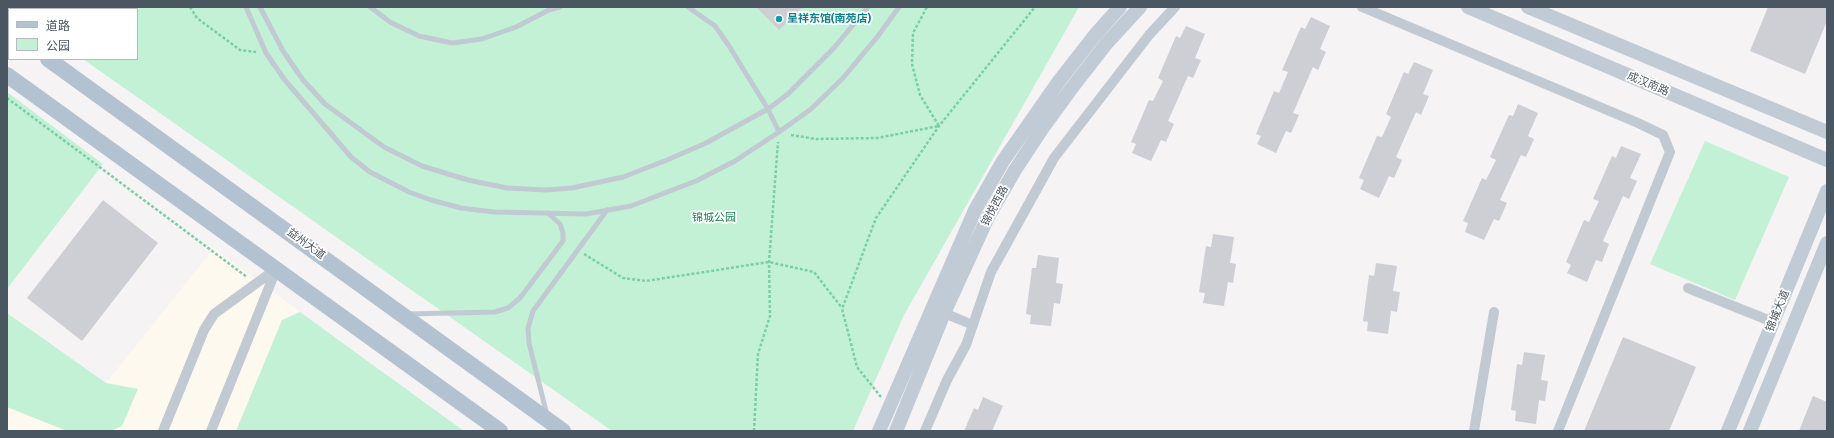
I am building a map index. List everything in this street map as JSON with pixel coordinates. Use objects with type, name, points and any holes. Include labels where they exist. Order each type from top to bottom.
[{"type":"main road","name":"锦悦西路","points":[[879,431],[975,210],[1003,161],[1095,35],[1120,7]]},
{"type":"main road","name":"锦悦西路","points":[[896,431],[944,313],[988,217],[1015,170],[1071,89],[1106,44],[1140,7]]},
{"type":"main road","name":"成汉南路","points":[[1468,7],[1827,160]]},
{"type":"main road","points":[[1528,7],[1827,132]]},
{"type":"main road","name":"益州大道","points":[[49,60],[563,431]]},
{"type":"main road","points":[[7,75],[500,431]]},
{"type":"main road","name":"锦城大道","points":[[1728,431],[1827,191]]},
{"type":"main road","name":"锦城大道","points":[[1750,431],[1827,243]]},
{"type":"street","points":[[925,431],[947,380],[966,345],[991,272],[1054,158],[1149,35],[1175,7]]},
{"type":"street","points":[[1362,7],[1638,123],[1663,135],[1670,152],[1558,431]]},
{"type":"street","points":[[163,431],[204,330],[214,314],[276,269]]},
{"type":"street","points":[[211,431],[276,269]]},
{"type":"street","points":[[1688,288],[1773,322]]},
{"type":"street","points":[[1474,431],[1494,312]]},
{"type":"street","points":[[944,313],[973,325]]},
{"type":"lane","points":[[246,7],[266,53],[284,79],[351,157],[370,172],[409,192],[461,208],[494,212],[586,214],[630,206],[696,181],[735,161],[779,132],[811,110],[843,78],[878,36],[899,7]]},
{"type":"lane","points":[[260,7],[283,51],[303,80],[325,104],[384,147],[422,166],[468,180],[506,188],[546,190],[572,188],[623,177],[706,143],[768,109],[788,94],[834,49],[868,7]]},
{"type":"lane","points":[[370,7],[390,22],[419,36],[452,43],[482,39],[516,27],[550,9],[560,7]]},
{"type":"lane","points":[[688,7],[715,26],[768,109],[779,132]]},
{"type":"lane","points":[[548,420],[529,343],[528,328],[533,311],[607,210]]},
{"type":"lane","points":[[403,314],[495,312],[508,308],[520,298],[563,241],[563,233],[560,224],[548,213]]},
{"type":"path","points":[[190,7],[197,18],[240,50],[266,53]]},
{"type":"path","points":[[925,7],[913,33],[912,64],[920,95],[939,126]]},
{"type":"path","points":[[842,309],[876,218],[939,126],[1035,7]]},
{"type":"path","points":[[7,98],[256,284]]},
{"type":"path","points":[[754,431],[758,354],[770,316],[769,262],[779,132],[816,139],[877,138],[939,126]]},
{"type":"path","points":[[577,250],[623,278],[646,281],[769,262],[814,272],[842,309],[857,367],[890,408]]},
{"type":"shaded area","points":[[214,248],[464,431],[7,431],[7,313],[106,383]]},
{"type":"green space","name":"锦城公园","points":[[9,7],[1079,7],[904,315],[853,431],[612,431],[84,60],[138,60],[138,8]]},
{"type":"green space","points":[[7,92],[103,164],[7,289]]},
{"type":"green space","points":[[1705,141],[1789,177],[1735,300],[1650,264]]},
{"type":"green space","points":[[300,312],[464,431],[236,431],[282,320]]},
{"type":"green space","points":[[7,313],[106,383],[138,389],[122,426],[110,431],[67,431],[7,407]]},
{"type":"building","name":"呈祥东馆(南苑店)","points":[[756,7],[803,7],[779,30]]},
{"type":"building","points":[[1768,7],[1827,7],[1827,21],[1805,74],[1750,51]]},
{"type":"building","points":[[1311,17],[1330,26],[1320,49],[1326,52],[1318,70],[1313,67],[1293,113],[1299,115],[1291,133],[1286,131],[1276,153],[1257,144],[1261,136],[1256,134],[1274,91],[1279,93],[1288,72],[1282,70],[1301,27],[1305,29]]},
{"type":"building","points":[[1186,26],[1205,34],[1195,58],[1201,60],[1193,78],[1188,76],[1168,121],[1174,124],[1166,142],[1161,140],[1151,161],[1132,153],[1136,144],[1131,142],[1149,100],[1153,101],[1163,81],[1158,78],[1176,36],[1180,38]]},
{"type":"building","points":[[1414,62],[1433,70],[1423,94],[1429,96],[1421,115],[1416,112],[1396,157],[1402,160],[1394,178],[1389,176],[1379,198],[1360,189],[1364,180],[1359,178],[1377,136],[1382,137],[1391,117],[1386,114],[1404,72],[1408,74]]},
{"type":"building","points":[[1518,104],[1538,113],[1528,136],[1534,139],[1526,157],[1521,155],[1500,200],[1507,203],[1499,221],[1494,219],[1484,240],[1465,232],[1468,223],[1463,221],[1482,178],[1486,180],[1496,160],[1490,157],[1509,115],[1513,116]]},
{"type":"building","points":[[1621,146],[1641,154],[1630,178],[1637,181],[1629,199],[1623,196],[1603,241],[1609,244],[1602,262],[1596,260],[1587,282],[1567,273],[1571,265],[1566,262],[1584,220],[1589,222],[1599,201],[1593,199],[1612,156],[1616,158]]},
{"type":"building","points":[[103,200],[158,243],[82,341],[27,298]]},
{"type":"building","points":[[1213,234],[1234,237],[1230,263],[1236,264],[1233,283],[1228,282],[1224,306],[1203,303],[1205,293],[1199,292],[1206,246],[1211,247]]},
{"type":"building","points":[[1038,255],[1059,258],[1056,283],[1063,284],[1060,304],[1054,303],[1051,326],[1030,324],[1031,315],[1026,314],[1032,268],[1036,268]]},
{"type":"building","points":[[1376,263],[1397,266],[1393,291],[1400,292],[1397,312],[1391,311],[1388,334],[1367,331],[1368,322],[1363,321],[1369,275],[1374,276]]},
{"type":"building","points":[[1623,337],[1696,367],[1669,431],[1584,431]]},
{"type":"building","points":[[1524,352],[1545,355],[1541,380],[1548,381],[1545,401],[1539,400],[1536,424],[1515,421],[1516,411],[1511,410],[1517,364],[1522,365]]},
{"type":"building","points":[[1813,396],[1827,402],[1827,431],[1799,431]]},
{"type":"building","points":[[983,397],[1003,406],[992,431],[964,431],[974,408],[978,410]]},
{"type":"place","name":"呈祥东馆(南苑店)","points":[[779,19]]}]
